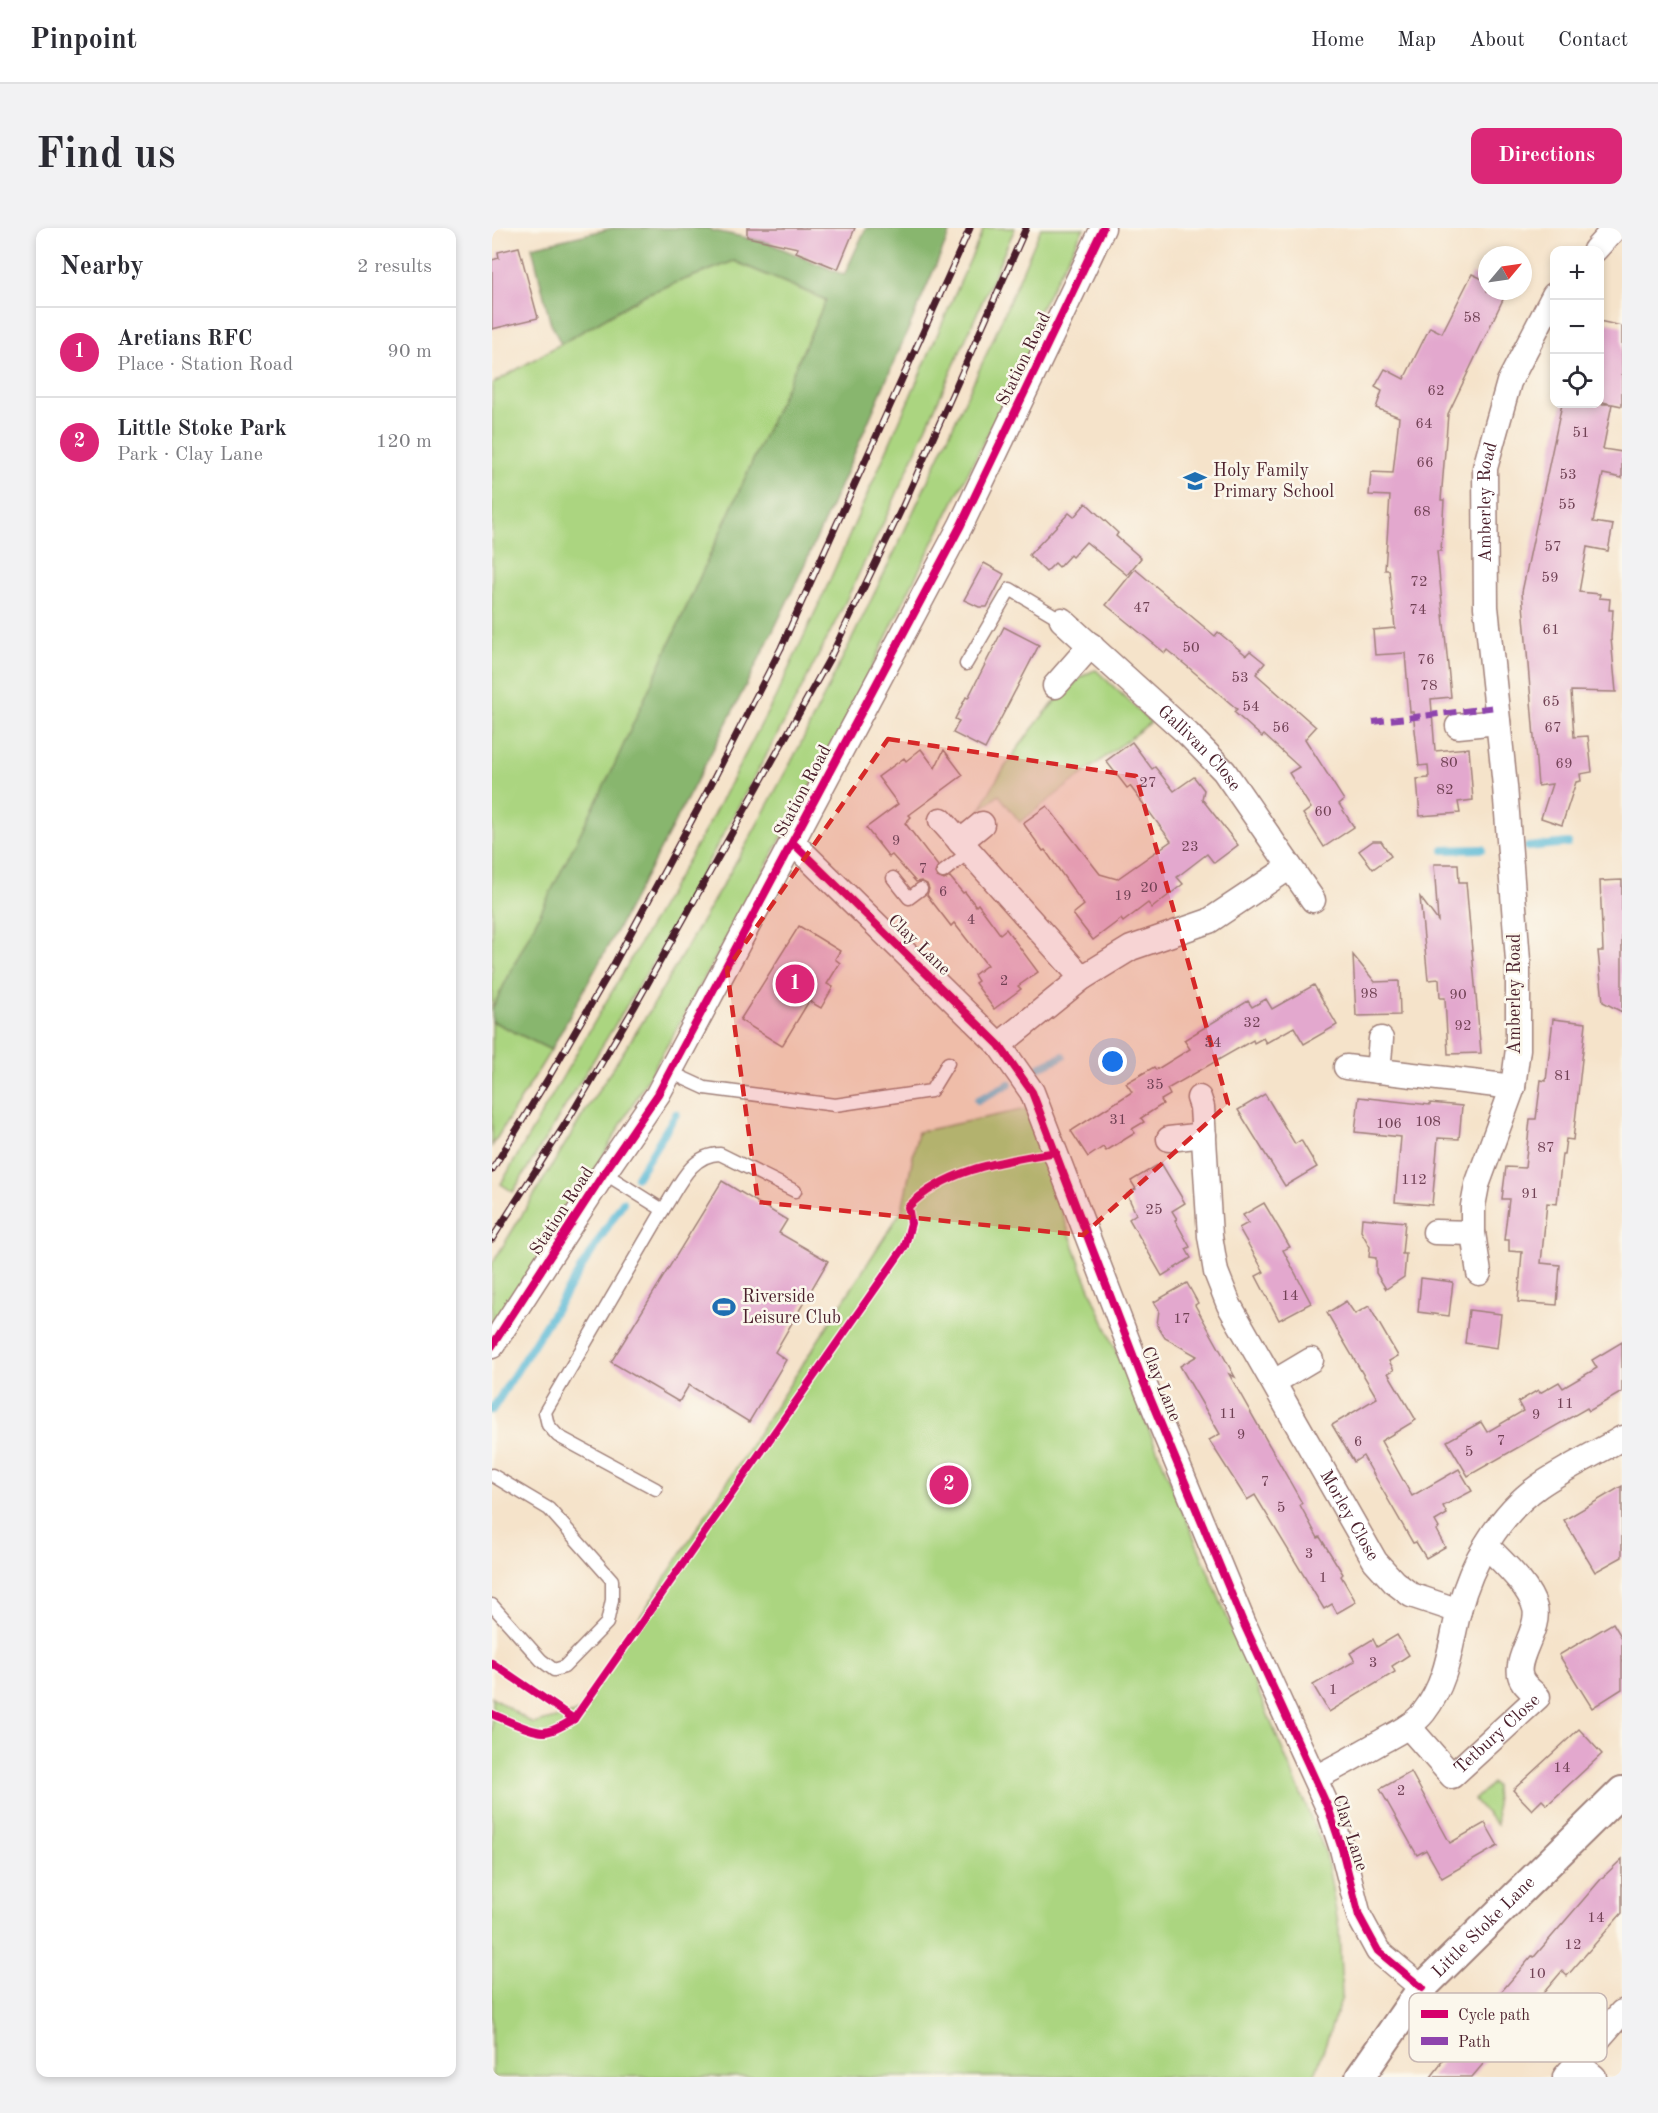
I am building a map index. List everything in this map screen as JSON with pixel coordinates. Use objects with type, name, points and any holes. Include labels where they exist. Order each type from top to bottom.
[{"type":"street","name":"Station Road","points":[[492,1347],[604,1173],[658,1094],[961,525],[1103,228]]},
{"type":"street","points":[[1599,246],[1615,228]]},
{"type":"street","name":"Amberley Road","points":[[1479,1273],[1473,1233],[1473,1206],[1477,1185],[1513,1087],[1518,1049],[1518,962],[1505,786],[1486,607],[1485,468],[1509,382],[1551,300]]},
{"type":"street","name":"Gallivan Close","points":[[1062,620],[1188,734],[1224,771],[1312,900]]},
{"type":"street","points":[[1055,686],[1091,645]]},
{"type":"street","points":[[1458,726],[1498,722]]},
{"type":"street","points":[[941,820],[1082,978]]},
{"type":"street","points":[[964,847],[982,824]]},
{"type":"street","name":"Clay Lane","points":[[793,843],[999,1045],[1032,1092],[1147,1392],[1243,1622],[1329,1810],[1342,1849],[1359,1916],[1378,1951],[1422,1988]]},
{"type":"street","points":[[999,1045],[1082,978],[1131,948],[1209,921],[1290,867]]},
{"type":"street","points":[[1378,1071],[1381,1040]]},
{"type":"street","points":[[1346,1067],[1513,1087]]},
{"type":"street","name":"Morley Close","points":[[1199,1098],[1202,1107],[1210,1236],[1216,1272],[1229,1305],[1375,1561],[1394,1582],[1411,1595],[1459,1611]]},
{"type":"street","points":[[1169,1139],[1204,1135]]},
{"type":"street","points":[[1436,1232],[1473,1233]]},
{"type":"street","points":[[1274,1382],[1311,1360]]},
{"type":"street","points":[[1315,1778],[1408,1726],[1423,1713],[1449,1663],[1467,1583],[1486,1545],[1506,1514],[1539,1486],[1622,1438]]},
{"type":"street","name":"Tetbury Close","points":[[1408,1726],[1452,1776],[1538,1697],[1521,1680],[1520,1672],[1522,1656],[1534,1628],[1536,1609],[1522,1584],[1486,1545]]},
{"type":"street","name":"Little Stoke Lane","points":[[1419,1993],[1622,1791]]},
{"type":"street","name":"Little Stoke Lane","points":[[1360,2077],[1409,2007]]},
{"type":"street","points":[[1607,2032],[1622,2012]]},
{"type":"lane","points":[[966,664],[1010,589],[1062,620]]},
{"type":"lane","points":[[943,872],[964,847]]},
{"type":"lane","points":[[893,878],[909,898],[921,889]]},
{"type":"lane","points":[[670,1072],[705,1088],[835,1106],[931,1091],[948,1062]]},
{"type":"lane","points":[[657,1489],[558,1436],[548,1425],[545,1412],[663,1210],[695,1162],[708,1154],[720,1154],[795,1191]]},
{"type":"lane","points":[[604,1173],[663,1210]]},
{"type":"lane","points":[[492,1475],[549,1509],[612,1580],[612,1600],[607,1623],[564,1667],[554,1670],[541,1660],[492,1605]]},
{"type":"highlighted area","points":[[888,739],[1136,776],[1228,1104],[1083,1235],[758,1202],[727,969]]},
{"type":"green space","points":[[613,228],[710,228],[769,243],[844,275],[866,228],[952,228],[842,481],[773,631],[692,790],[551,1050],[492,1021],[492,1009],[613,768],[826,300],[734,261],[646,294],[561,344],[550,321],[532,247]]},
{"type":"green space","points":[[984,228],[1015,228],[890,509],[842,609],[788,715],[657,956],[513,1192],[501,1184],[707,827],[775,698],[825,591]]},
{"type":"green space","points":[[1041,228],[1084,228],[1038,313],[1033,344],[848,717],[672,1037],[602,1157],[492,1331],[492,1264],[649,1012],[746,845],[799,747],[896,549],[992,342]]},
{"type":"green space","points":[[734,261],[826,300],[611,773],[492,1009],[492,384],[646,294]]},
{"type":"green space","points":[[1096,670],[1151,722],[1020,822],[999,795],[981,809],[1000,775],[1031,730],[1066,690],[1082,677]]},
{"type":"green space","points":[[492,1021],[551,1050],[492,1146]]},
{"type":"green space","points":[[1026,1109],[1083,1272],[1326,1854],[1339,1929],[1342,1997],[1314,2077],[492,2077],[492,1697],[533,1724],[579,1712],[902,1210],[918,1132]]},
{"type":"green space","points":[[1492,1783],[1495,1786],[1497,1825],[1474,1800]]},
{"type":"building","points":[[747,228],[855,228],[838,269],[796,252],[798,248],[747,237]]},
{"type":"building","points":[[519,247],[538,318],[492,329],[492,260],[499,258],[498,252]]},
{"type":"building","points":[[1472,274],[1478,277],[1478,300],[1503,300],[1448,414],[1441,500],[1444,500],[1441,551],[1437,551],[1451,697],[1431,699],[1435,751],[1469,748],[1473,800],[1458,802],[1460,813],[1420,816],[1417,779],[1429,778],[1428,765],[1419,766],[1413,712],[1410,712],[1405,653],[1375,655],[1373,630],[1395,628],[1389,570],[1385,570],[1390,496],[1369,495],[1371,472],[1393,473],[1399,417],[1376,408],[1382,391],[1375,387],[1385,369],[1404,379],[1430,327],[1442,333]]},
{"type":"building","points":[[1604,322],[1622,326],[1622,406],[1612,404],[1603,449],[1622,452],[1622,478],[1603,474],[1593,522],[1613,525],[1608,551],[1587,547],[1579,592],[1600,594],[1599,598],[1610,599],[1609,610],[1613,610],[1611,638],[1616,692],[1571,691],[1574,737],[1588,736],[1592,772],[1580,774],[1581,781],[1576,782],[1562,825],[1541,818],[1552,784],[1538,786],[1522,592],[1561,408],[1604,408],[1604,404],[1611,404],[1604,402]]},
{"type":"building","points":[[1086,503],[1118,533],[1116,536],[1141,558],[1127,575],[1086,542],[1059,567],[1055,563],[1046,572],[1029,555],[1069,513],[1074,517]]},
{"type":"building","points":[[984,563],[1004,574],[987,607],[979,607],[964,600]]},
{"type":"building","points":[[1135,569],[1215,636],[1218,632],[1246,655],[1250,651],[1265,663],[1256,674],[1316,727],[1305,739],[1344,800],[1339,804],[1354,827],[1324,847],[1303,814],[1311,808],[1289,773],[1299,767],[1264,735],[1262,737],[1234,712],[1237,709],[1188,667],[1167,650],[1165,653],[1106,605]]},
{"type":"building","points":[[1004,627],[1039,645],[985,749],[953,733],[959,721],[955,719]]},
{"type":"building","points":[[1132,742],[1152,769],[1155,767],[1174,791],[1194,777],[1204,790],[1202,799],[1238,845],[1214,863],[1207,854],[1177,877],[1183,884],[1152,908],[1148,903],[1123,922],[1121,919],[1093,940],[1073,914],[1084,905],[1023,823],[1047,806],[1100,874],[1117,879],[1171,841],[1130,786],[1127,788],[1106,761]]},
{"type":"building","points":[[921,749],[935,768],[944,750],[963,775],[909,815],[911,817],[905,823],[938,866],[935,873],[937,877],[944,880],[950,877],[976,906],[978,904],[1000,934],[1006,929],[1038,972],[1018,986],[1021,989],[994,1009],[975,983],[978,981],[974,975],[987,965],[954,923],[951,926],[927,895],[929,889],[927,884],[921,881],[916,882],[892,855],[889,857],[866,828],[898,804],[878,777],[904,758],[906,761]]},
{"type":"building","points":[[1373,841],[1381,841],[1391,856],[1373,869],[1359,851]]},
{"type":"building","points":[[1434,864],[1458,864],[1459,882],[1466,882],[1481,1053],[1448,1054],[1445,998],[1440,998],[1439,979],[1428,980],[1420,897],[1438,921]]},
{"type":"building","points":[[1622,880],[1622,1012],[1603,1002],[1598,951],[1603,951],[1600,881]]},
{"type":"building","points":[[799,926],[840,951],[835,959],[840,963],[827,984],[833,987],[821,1008],[809,1001],[782,1046],[740,1020]]},
{"type":"building","points":[[1353,955],[1375,982],[1399,981],[1400,1015],[1356,1016]]},
{"type":"building","points":[[1314,985],[1337,1025],[1304,1044],[1294,1027],[1266,1043],[1263,1038],[1254,1043],[1253,1040],[1167,1089],[1170,1095],[1161,1100],[1163,1104],[1141,1118],[1144,1122],[1132,1129],[1135,1133],[1106,1151],[1103,1147],[1088,1157],[1071,1131],[1132,1092],[1126,1083],[1154,1067],[1156,1070],[1190,1049],[1184,1040],[1248,1001],[1252,1007],[1266,999],[1272,1009]]},
{"type":"building","points":[[1553,1019],[1586,1023],[1573,1140],[1566,1139],[1564,1154],[1562,1154],[1557,1204],[1547,1203],[1541,1263],[1560,1265],[1557,1305],[1518,1302],[1522,1252],[1509,1251],[1509,1240],[1504,1240],[1509,1199],[1502,1199],[1506,1167],[1525,1168],[1530,1119],[1536,1119],[1541,1080],[1546,1081]]},
{"type":"building","points":[[1265,1094],[1295,1144],[1301,1140],[1317,1167],[1285,1186],[1238,1110]]},
{"type":"building","points":[[1359,1097],[1462,1106],[1459,1139],[1438,1138],[1432,1205],[1395,1202],[1401,1137],[1355,1132]]},
{"type":"building","points":[[1161,1163],[1185,1203],[1172,1211],[1190,1247],[1186,1249],[1191,1258],[1162,1276],[1129,1219],[1136,1214],[1127,1194],[1136,1189],[1131,1181]]},
{"type":"building","name":"Riverside Leisure Club","points":[[722,1181],[787,1220],[779,1233],[828,1261],[775,1352],[786,1360],[749,1422],[689,1385],[679,1402],[611,1362]]},
{"type":"building","points":[[1264,1203],[1290,1247],[1283,1250],[1311,1303],[1279,1320],[1256,1276],[1264,1272],[1239,1228],[1248,1223],[1243,1215]]},
{"type":"building","points":[[1362,1218],[1405,1222],[1402,1254],[1406,1254],[1404,1277],[1386,1289],[1376,1273],[1376,1258],[1369,1257],[1370,1247],[1361,1231]]},
{"type":"building","points":[[1421,1278],[1453,1282],[1449,1316],[1418,1312]]},
{"type":"building","points":[[1187,1283],[1198,1303],[1195,1305],[1235,1377],[1229,1374],[1302,1503],[1300,1505],[1318,1538],[1320,1537],[1343,1574],[1341,1576],[1356,1602],[1337,1613],[1332,1604],[1324,1609],[1255,1495],[1247,1500],[1209,1440],[1220,1434],[1180,1366],[1197,1356],[1165,1338],[1157,1325],[1159,1310],[1154,1302]]},
{"type":"building","points":[[1346,1301],[1355,1314],[1369,1306],[1398,1356],[1389,1361],[1394,1370],[1388,1373],[1416,1420],[1381,1441],[1412,1496],[1459,1469],[1472,1491],[1443,1506],[1447,1514],[1435,1521],[1439,1528],[1436,1530],[1445,1547],[1426,1558],[1416,1542],[1413,1543],[1363,1456],[1354,1462],[1332,1425],[1377,1398],[1327,1313]]},
{"type":"building","points":[[1469,1310],[1501,1314],[1497,1348],[1465,1343]]},
{"type":"building","points":[[1622,1342],[1622,1392],[1589,1411],[1587,1408],[1468,1476],[1447,1441],[1481,1422],[1487,1432],[1523,1411],[1518,1402],[1538,1390],[1540,1393],[1559,1382],[1563,1388],[1597,1368],[1592,1360]]},
{"type":"building","points":[[1622,1486],[1622,1557],[1595,1572],[1564,1520]]},
{"type":"building","points":[[1613,1623],[1622,1638],[1622,1689],[1592,1708],[1559,1655]]},
{"type":"building","points":[[1397,1635],[1409,1655],[1392,1666],[1395,1672],[1329,1712],[1313,1685],[1355,1661],[1350,1653],[1373,1639],[1377,1647]]},
{"type":"building","points":[[1579,1729],[1602,1754],[1547,1805],[1542,1800],[1532,1810],[1513,1790]]},
{"type":"building","points":[[1411,1772],[1450,1843],[1485,1823],[1498,1846],[1442,1878],[1426,1850],[1417,1855],[1380,1789]]},
{"type":"building","points":[[1622,1859],[1622,1913],[1567,1976],[1562,1971],[1543,1993],[1500,1993],[1532,1956],[1534,1957],[1602,1878]]},
{"type":"building","points":[[1485,2062],[1472,2077],[1431,2077],[1440,2063]]},
{"type":"waterway","points":[[1528,847],[1568,843]]},
{"type":"waterway","points":[[1444,850],[1482,849]]},
{"type":"waterway","points":[[1032,1071],[1063,1056]]},
{"type":"waterway","points":[[978,1100],[1009,1084]]},
{"type":"waterway","points":[[637,1177],[676,1114]]},
{"type":"waterway","points":[[492,1410],[623,1202]]},
{"type":"railway","points":[[492,1170],[613,966],[707,792],[781,648],[970,228]]},
{"type":"railway","points":[[492,1239],[571,1115],[635,1006],[831,656],[902,508],[1026,228]]},
{"type":"marked path","points":[[1373,722],[1497,707]]},
{"type":"cycle path","points":[[492,1346],[658,1094],[961,525],[1103,228]]},
{"type":"cycle path","points":[[793,843],[999,1045],[1032,1092],[1143,1381],[1243,1622],[1329,1810],[1342,1849],[1359,1916],[1378,1951],[1422,1988]]},
{"type":"cycle path","points":[[492,1714],[524,1728],[543,1732],[555,1729],[574,1719],[905,1246],[911,1223],[908,1207],[940,1183],[958,1175],[997,1163],[1056,1152]]},
{"type":"cycle path","points":[[492,1663],[574,1719]]},
{"type":"place","name":"Holy Family Primary School","points":[[1195,481]]},
{"type":"place","name":"Aretians RFC","points":[[795,984]]},
{"type":"place","name":"Riverside Leisure Club","points":[[724,1307]]},
{"type":"place","name":"Little Stoke Park","points":[[949,1485]]}]
